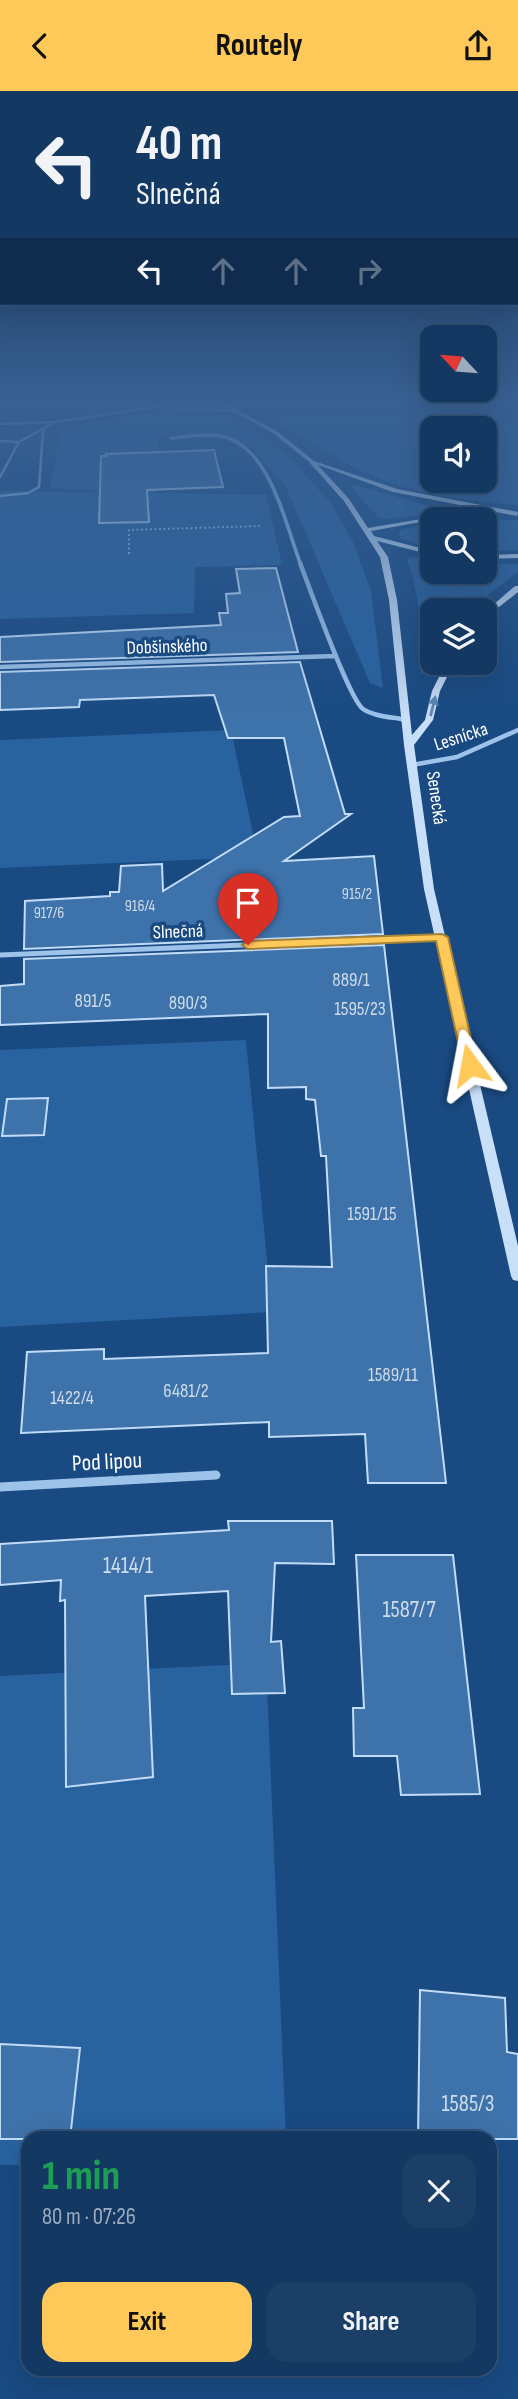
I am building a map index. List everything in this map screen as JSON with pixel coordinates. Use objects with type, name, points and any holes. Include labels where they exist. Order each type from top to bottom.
[{"type":"main road","name":"Senecká","points":[[351,506],[384,558],[390,580],[429,889],[518,1276]]},
{"type":"main road","points":[[467,506],[518,513]]},
{"type":"main road","points":[[369,533],[433,519],[518,513]]},
{"type":"main road","points":[[369,533],[420,549]]},
{"type":"main road","points":[[497,557],[518,556]]},
{"type":"main road","points":[[497,606],[518,588]]},
{"type":"main road","points":[[409,745],[429,720],[436,691],[444,675]]},
{"type":"street","points":[[280,506],[335,656],[361,708],[374,715],[406,720]]},
{"type":"street","name":"Dobšinského","points":[[0,667],[335,656]]},
{"type":"street","name":"Lesnícka","points":[[412,765],[457,757],[518,730]]},
{"type":"street","name":"Slnečná","points":[[0,955],[442,937]]},
{"type":"street","name":"Pod lipou","points":[[0,1487],[216,1475]]},
{"type":"path","points":[[129,554],[129,530],[286,526]]},
{"type":"shaded area","points":[[0,506],[268,506],[282,565],[195,567],[194,613],[0,619]]},
{"type":"shaded area","points":[[294,506],[332,506],[353,542],[371,591],[383,688],[370,683]]},
{"type":"shaded area","points":[[368,506],[436,507],[420,507],[420,516],[385,519],[378,517]]},
{"type":"shaded area","points":[[518,520],[518,550],[497,551],[497,521]]},
{"type":"shaded area","points":[[420,526],[420,544],[402,539],[398,534],[401,529]]},
{"type":"shaded area","points":[[410,557],[420,558],[420,584],[497,584],[497,564],[518,564],[518,572],[484,598],[420,598],[420,630],[415,588],[407,560]]},
{"type":"shaded area","points":[[231,730],[258,857],[0,868],[0,740]]},
{"type":"shaded area","points":[[246,1040],[272,1312],[0,1327],[0,1050]]},
{"type":"shaded area","points":[[266,1663],[286,2131],[21,2131],[21,2165],[0,2165],[0,1676]]},
{"type":"building","points":[[100,506],[148,506],[149,522],[99,523]]},
{"type":"building","points":[[276,568],[298,652],[0,662],[0,637],[221,625],[219,613],[228,613],[226,594],[240,593],[236,569]]},
{"type":"building","points":[[300,662],[345,814],[351,814],[284,861],[374,856],[383,934],[24,949],[25,901],[110,896],[110,892],[119,892],[121,866],[162,864],[163,891],[284,817],[300,816],[284,738],[228,738],[214,695],[80,700],[79,707],[0,710],[0,672]]},
{"type":"building","points":[[384,945],[446,1483],[368,1483],[365,1434],[269,1437],[269,1422],[21,1433],[27,1352],[104,1349],[104,1359],[268,1353],[266,1266],[332,1267],[326,1156],[321,1156],[315,1100],[306,1099],[306,1087],[268,1088],[268,1014],[0,1025],[0,986],[24,984],[24,959]]},
{"type":"building","points":[[48,1098],[44,1135],[2,1136],[7,1099]]},
{"type":"building","points":[[228,1521],[332,1521],[334,1564],[275,1563],[271,1642],[281,1641],[285,1693],[232,1694],[228,1591],[145,1596],[153,1777],[66,1787],[65,1600],[60,1601],[61,1580],[0,1585],[0,1544],[229,1530]]},
{"type":"building","points":[[356,1555],[453,1555],[480,1794],[401,1795],[397,1756],[354,1756],[353,1708],[364,1708]]},
{"type":"building","points":[[420,1990],[505,1998],[507,2052],[518,2054],[518,2139],[497,2139],[497,2131],[418,2131]]},
{"type":"building","points":[[0,2044],[80,2048],[71,2131],[21,2131],[21,2139],[0,2139]]},
{"type":"route","points":[[248,945],[442,937],[470,1065]]}]
